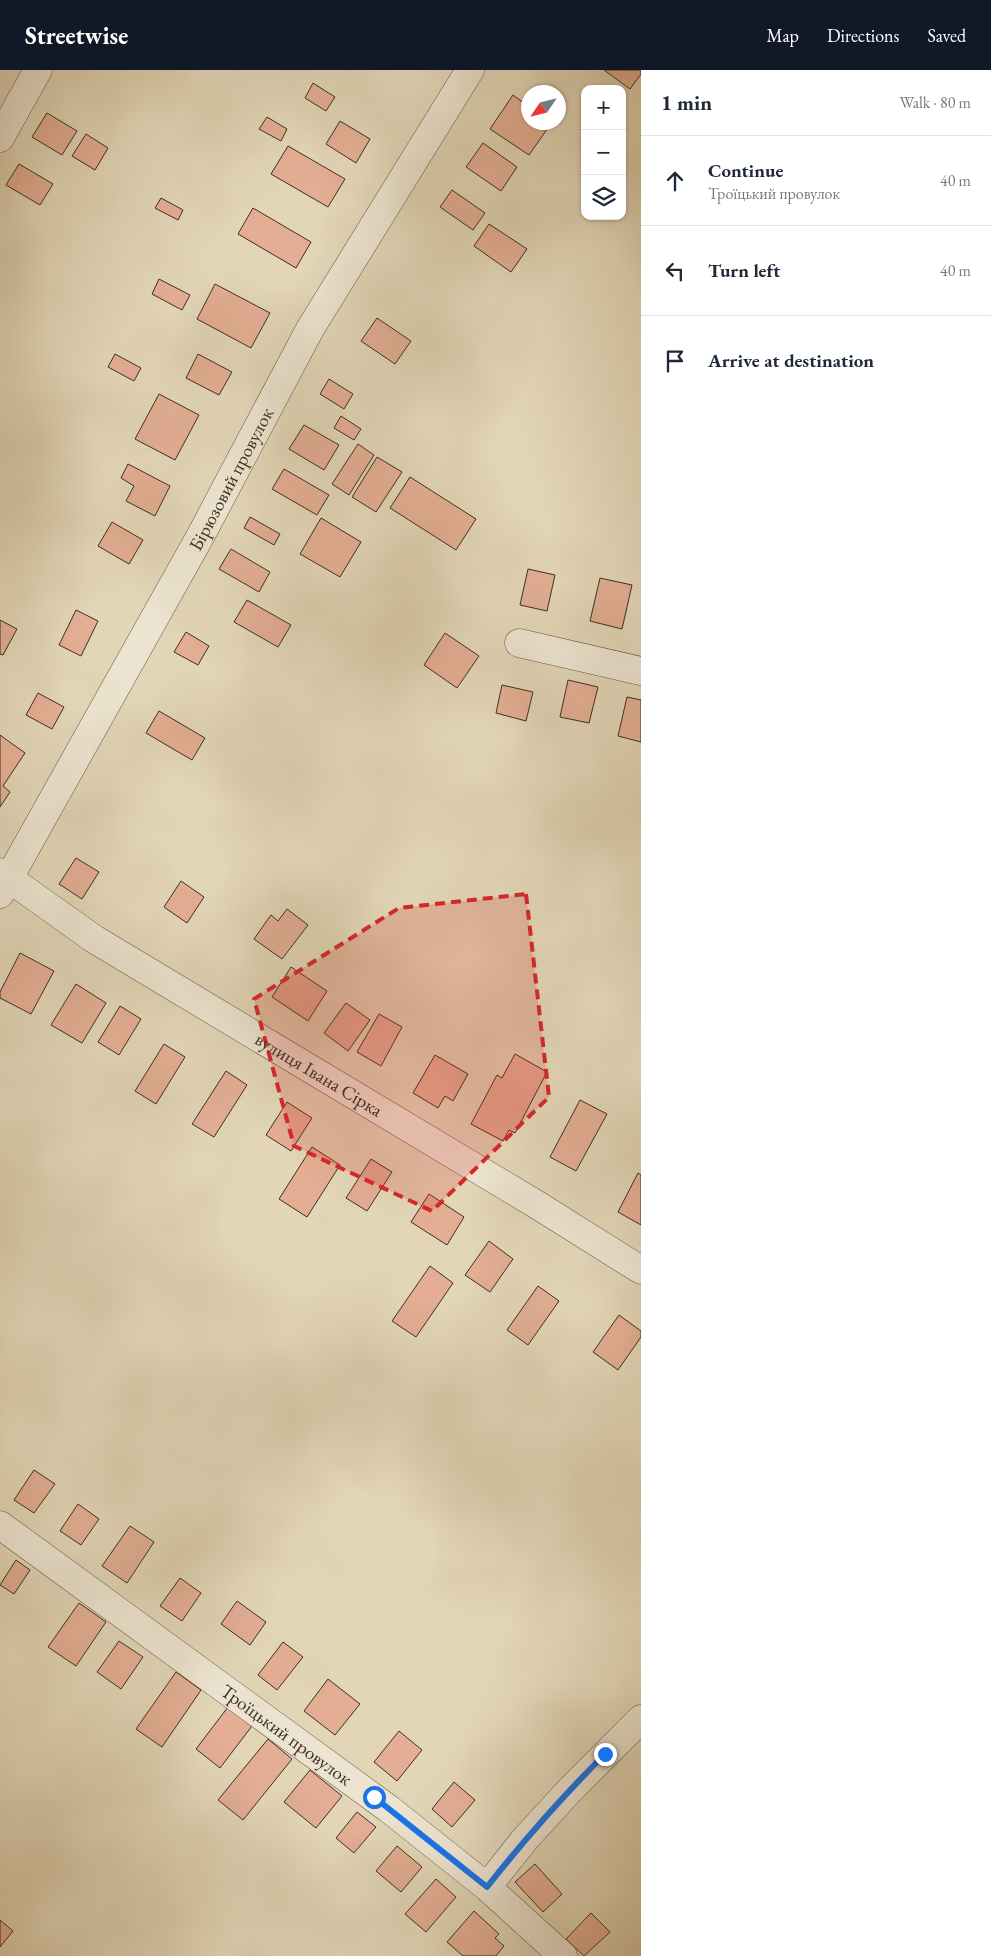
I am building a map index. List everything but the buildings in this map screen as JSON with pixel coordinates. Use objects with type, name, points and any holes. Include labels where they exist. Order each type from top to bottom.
[{"type":"street","points":[[0,138],[38,70]]},
{"type":"street","name":"Бірюзовий провулок","points":[[3,882],[201,534],[310,329],[470,70]]},
{"type":"street","points":[[519,643],[641,671]]},
{"type":"street","name":"вулиця Івана Сірка","points":[[3,882],[94,939],[539,1206],[641,1270]]},
{"type":"street","name":"Троїцький провулок","points":[[0,1525],[389,1808],[487,1887],[564,1956]]},
{"type":"street","points":[[487,1887],[525,1839],[557,1804],[641,1719]]},
{"type":"highlighted area","points":[[526,894],[549,1097],[432,1211],[294,1146],[254,999],[399,908]]},
{"type":"route","points":[[374,1797],[487,1887],[525,1839],[605,1754]]}]
